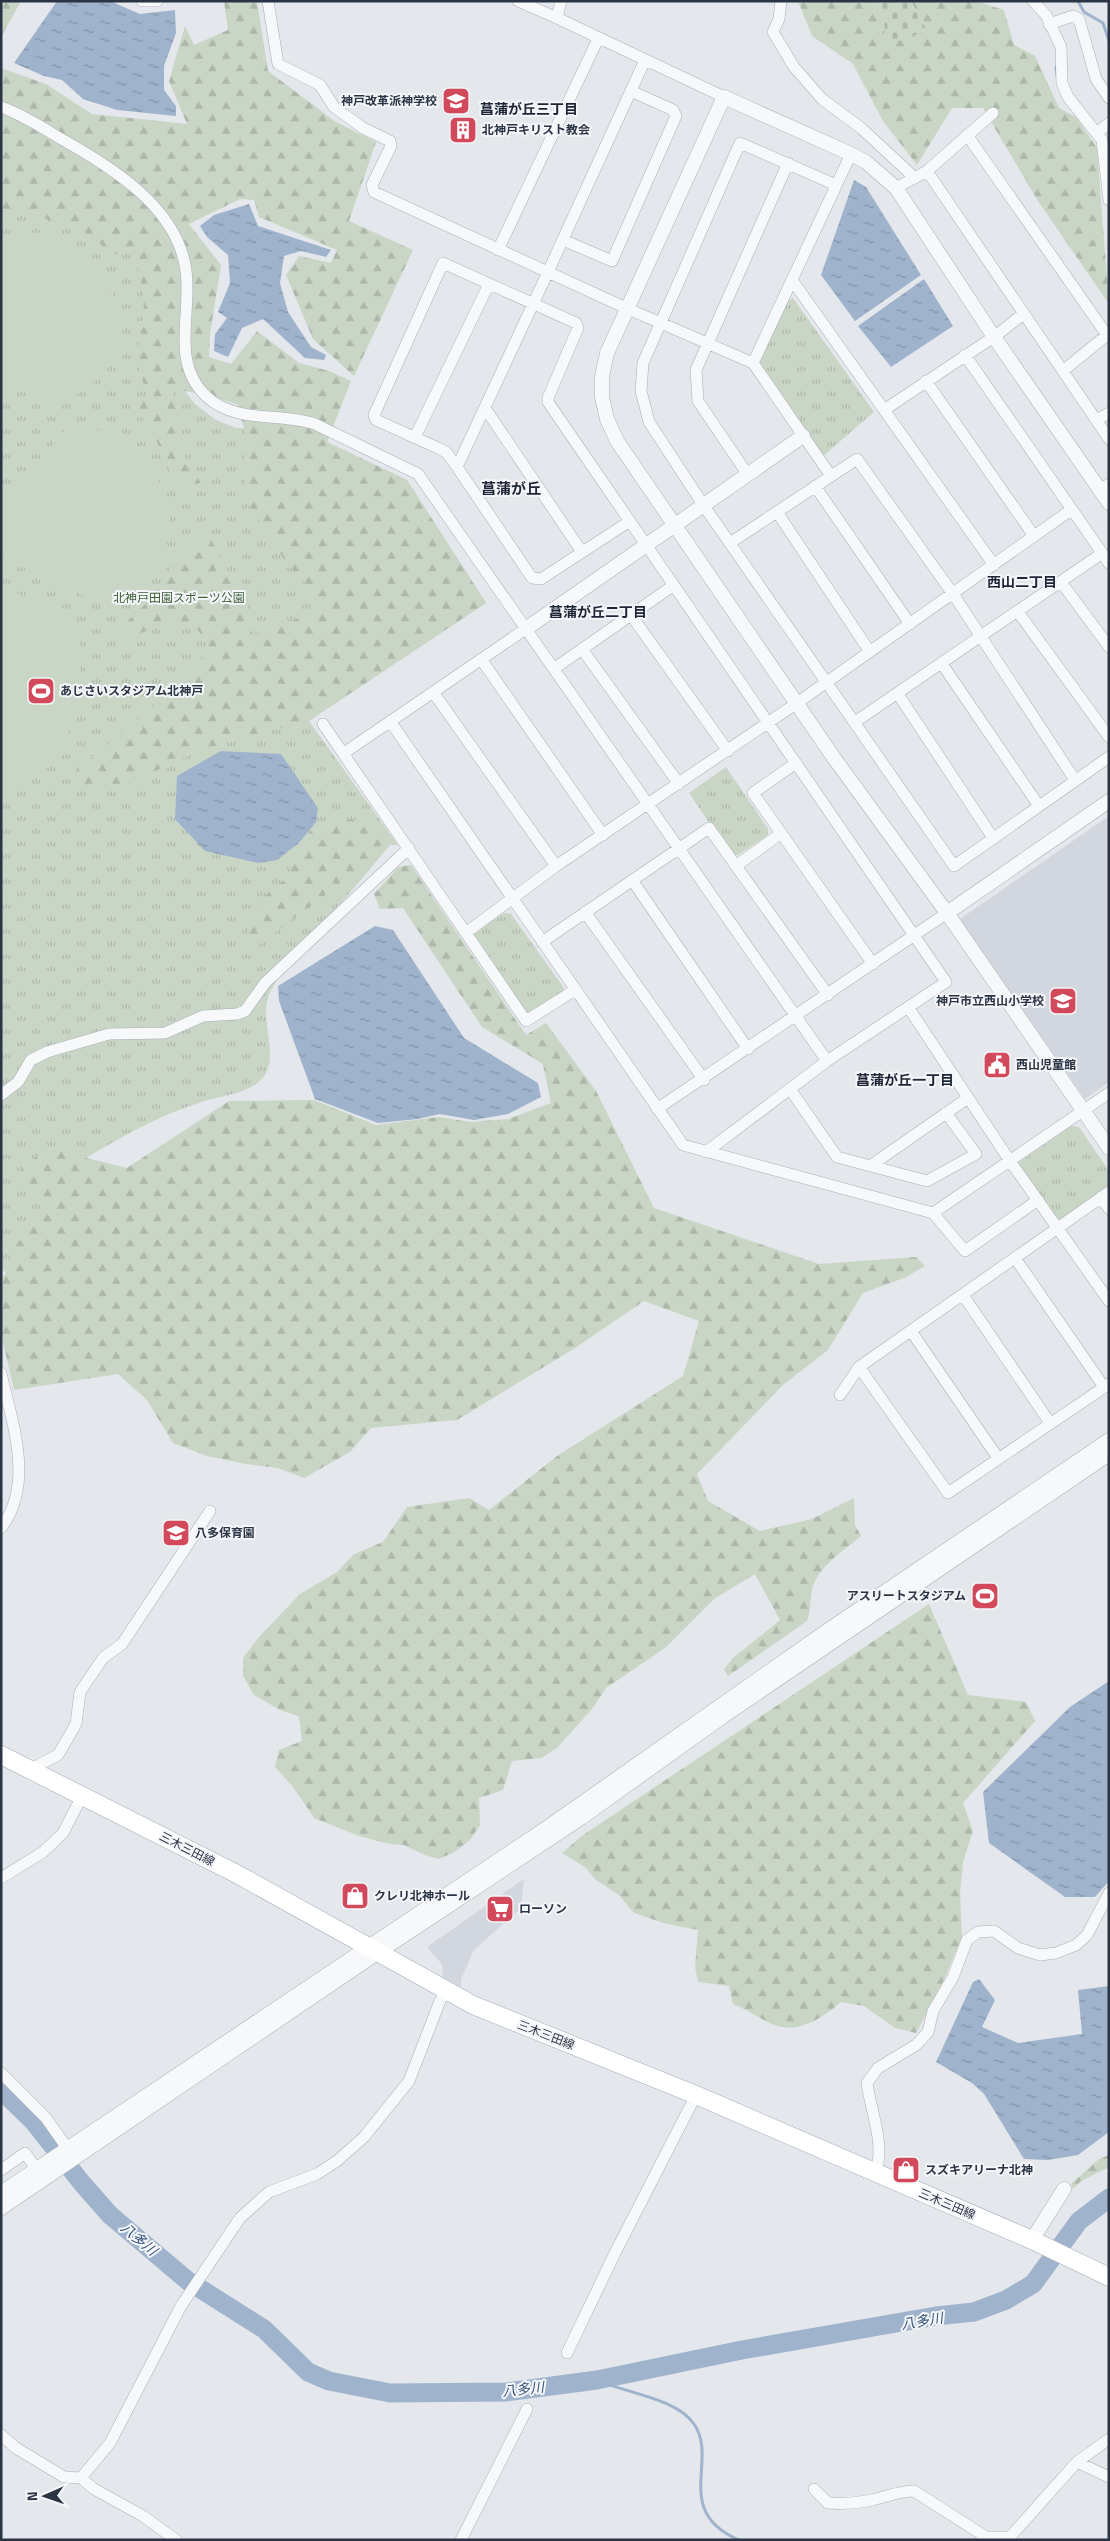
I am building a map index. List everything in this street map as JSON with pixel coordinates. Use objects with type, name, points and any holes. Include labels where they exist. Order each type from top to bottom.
[{"type":"main road","name":"三木三田線","points":[[1,1755],[235,1873],[446,1991],[515,2024],[696,2095],[1038,2244],[1109,2277]]},
{"type":"street","points":[[142,1],[157,1]]},
{"type":"street","points":[[268,1],[278,64],[320,85],[334,107],[363,128],[390,141],[391,146],[372,185],[374,192],[626,308],[753,362],[831,476]]},
{"type":"street","points":[[518,1],[866,162],[896,188],[994,337],[1104,487],[1109,503]]},
{"type":"street","points":[[557,18],[561,1]]},
{"type":"street","points":[[781,1],[779,19],[773,32],[794,67],[822,99],[861,128],[915,178]]},
{"type":"street","points":[[1033,1],[1046,15],[1061,47],[1062,83],[1068,97],[1102,140],[1109,200]]},
{"type":"street","points":[[1049,24],[1073,16],[1079,19],[1096,79],[1109,98]]},
{"type":"street","points":[[498,250],[598,39]]},
{"type":"street","points":[[457,467],[645,60]]},
{"type":"street","points":[[563,240],[612,261],[676,116],[673,110],[631,91]]},
{"type":"street","points":[[724,97],[607,353],[602,377],[602,396],[607,419],[616,441],[797,703],[947,913],[1109,1148]]},
{"type":"street","points":[[1,107],[95,157],[137,191],[157,210],[170,227],[181,248],[186,270],[187,320],[184,344],[186,360],[190,375],[207,397],[230,411],[242,415],[297,418],[315,424],[418,474],[650,804],[827,1061]]},
{"type":"street","points":[[896,188],[927,171],[992,113]]},
{"type":"street","points":[[1097,133],[1109,123]]},
{"type":"street","points":[[968,135],[1107,335],[1064,370]]},
{"type":"street","points":[[836,186],[740,143],[643,363],[641,391],[649,422],[704,506],[954,866],[1109,757]]},
{"type":"street","points":[[753,362],[851,154]]},
{"type":"street","points":[[748,475],[698,400],[696,370],[706,343],[788,163]]},
{"type":"street","points":[[927,171],[1022,314],[1064,370],[1109,439]]},
{"type":"street","points":[[630,521],[540,579],[532,578],[446,452],[376,420],[374,414],[443,263],[576,323],[578,328],[548,398],[548,402],[630,521],[647,546],[769,723],[946,982],[827,1061],[706,1152]]},
{"type":"street","points":[[792,280],[994,565]]},
{"type":"street","points":[[415,437],[489,284]]},
{"type":"street","points":[[884,410],[994,337],[1022,314]]},
{"type":"street","points":[[965,355],[1109,564]]},
{"type":"street","points":[[926,381],[1034,536]]},
{"type":"street","points":[[485,408],[582,552]]},
{"type":"street","points":[[1096,420],[1109,412]]},
{"type":"street","points":[[344,753],[647,546],[803,436]]},
{"type":"street","points":[[730,543],[857,459],[953,594],[1075,780]]},
{"type":"street","points":[[815,486],[910,624]]},
{"type":"street","points":[[466,932],[556,866],[769,723],[1071,510]]},
{"type":"street","points":[[776,512],[870,652]]},
{"type":"street","points":[[855,722],[982,638],[1102,554]]},
{"type":"street","points":[[1061,582],[1109,647]]},
{"type":"street","points":[[555,668],[674,585]]},
{"type":"street","points":[[1018,612],[1109,737]]},
{"type":"street","points":[[631,615],[728,751]]},
{"type":"street","points":[[582,649],[679,784]]},
{"type":"street","points":[[481,659],[603,835]]},
{"type":"street","points":[[942,664],[1039,806]]},
{"type":"street","points":[[433,692],[556,866]]},
{"type":"street","points":[[898,694],[993,838]]},
{"type":"street","points":[[390,722],[683,1145],[933,1213],[966,1251],[1038,1200]]},
{"type":"street","points":[[323,724],[526,1021],[575,990]]},
{"type":"street","points":[[796,763],[753,792],[780,834],[872,964]]},
{"type":"street","points":[[657,1109],[704,1080],[1109,801]]},
{"type":"street","points":[[542,942],[709,828],[828,995]]},
{"type":"street","points":[[736,866],[780,834]]},
{"type":"street","points":[[1,1095],[18,1082],[31,1060],[47,1052],[108,1034],[165,1033],[203,1016],[238,1014],[245,1011],[265,984],[409,848]]},
{"type":"street","points":[[632,880],[748,1049]]},
{"type":"street","points":[[585,912],[704,1080]]},
{"type":"street","points":[[908,1007],[1010,1161],[1109,1301]]},
{"type":"street","points":[[790,1089],[837,1157],[928,1181],[976,1154],[946,1113]]},
{"type":"street","points":[[933,1213],[1109,1093]]},
{"type":"street","points":[[870,1166],[968,1098]]},
{"type":"street","points":[[840,1395],[858,1367],[911,1332],[1105,1194],[1109,1209]]},
{"type":"street","points":[[858,1367],[948,1492],[1106,1386],[1015,1258]]},
{"type":"street","points":[[963,1295],[1050,1423]]},
{"type":"street","points":[[911,1332],[998,1458]]},
{"type":"street","points":[[1,1373],[18,1450],[20,1484],[10,1517],[1,1528]]},
{"type":"street","points":[[1,2193],[77,2159],[824,1633],[1109,1440]]},
{"type":"street","points":[[1,2208],[67,2148],[372,1950],[581,1818],[747,1701],[1109,1454]]},
{"type":"street","points":[[30,1770],[58,1755],[76,1724],[80,1692],[103,1658],[122,1644],[210,1510]]},
{"type":"street","points":[[1,1878],[50,1846],[63,1833],[82,1796]]},
{"type":"street","points":[[875,2174],[880,2162],[879,2141],[867,2083],[878,2068],[916,2044],[928,2032],[933,2011],[953,1977],[967,1940],[978,1932],[994,1931],[1018,1948],[1040,1955],[1056,1953],[1076,1945],[1087,1935],[1109,1893]]},
{"type":"street","points":[[81,2478],[110,2443],[181,2306],[240,2218],[269,2192],[317,2174],[337,2161],[370,2130],[409,2081],[440,2001],[446,1991]]},
{"type":"street","points":[[1,2073],[46,2118],[67,2148]]},
{"type":"street","points":[[567,2353],[615,2253],[696,2095]]},
{"type":"street","points":[[1,2170],[24,2153],[40,2174]]},
{"type":"street","points":[[1038,2244],[1064,2189]]},
{"type":"street","points":[[461,2540],[527,2408]]},
{"type":"street","points":[[1,2436],[16,2448],[64,2477],[81,2478],[94,2489],[143,2516],[176,2540]]},
{"type":"street","points":[[814,2489],[828,2503],[842,2504],[871,2500],[902,2491],[914,2491],[984,2538],[1012,2538],[1078,2462],[1109,2439]]},
{"type":"street","points":[[1078,2462],[1109,2477]]},
{"type":"shaded area","name":"神戸市立西山小学校","points":[[1109,816],[1109,1082],[1085,1099],[960,919]]},
{"type":"shaded area","points":[[524,1879],[521,1908],[474,1950],[461,1979],[461,1987],[442,1977],[443,1968],[441,1963],[427,1947]]},
{"type":"green space","points":[[1,1],[21,1],[1,37]]},
{"type":"green space","points":[[224,1],[257,1],[268,71],[336,122],[376,142],[349,221],[413,250],[354,376],[313,339],[286,275],[299,256],[331,263],[337,250],[259,217],[254,200],[240,199],[189,224],[221,265],[210,334],[209,357],[231,364],[257,331],[299,363],[329,371],[351,381],[327,442],[407,480],[486,603],[308,721],[200,750],[127,784],[87,792],[72,774],[165,696],[210,649],[196,627],[170,622],[141,633],[124,636],[121,627],[152,598],[180,553],[209,535],[232,582],[228,596],[243,595],[249,605],[243,616],[253,634],[287,625],[320,603],[284,559],[245,500],[245,434],[238,405],[209,395],[172,389],[180,428],[180,450],[201,483],[185,486],[169,469],[153,432],[137,412],[147,395],[136,358],[144,315],[143,288],[137,265],[127,250],[112,255],[91,235],[30,213],[1,217],[1,68],[46,84],[92,114],[187,124],[169,81],[185,26],[194,45],[228,30]]},
{"type":"green space","points":[[798,1],[874,1],[884,17],[885,38],[925,27],[911,1],[976,1],[1004,10],[1014,45],[1035,56],[1059,108],[1076,117],[1097,148],[1109,304],[1038,201],[983,108],[952,108],[917,165],[883,121],[853,64],[812,36]]},
{"type":"green space","points":[[874,1],[911,1],[925,27],[907,42],[885,38],[884,17]]},
{"type":"green space","name":"北神戸田園スポーツ公園","points":[[1,124],[113,190],[181,386],[195,404],[216,420],[236,428],[256,429],[327,442],[407,480],[486,603],[309,721],[398,845],[390,845],[276,981],[266,1007],[270,1056],[266,1073],[255,1085],[248,1089],[208,1100],[148,1123],[55,1177],[87,1216],[35,1266],[1,1272]]},
{"type":"green space","points":[[15,233],[41,233],[74,245],[87,255],[98,268],[114,298],[117,332],[114,352],[108,367],[88,387],[56,406],[1,383],[1,247]]},
{"type":"green space","points":[[793,298],[874,412],[823,456],[758,362],[788,301]]},
{"type":"green space","points":[[66,429],[106,432],[118,437],[134,448],[148,463],[159,480],[166,499],[169,519],[168,538],[162,557],[150,574],[140,583],[103,605],[1,557],[1,504]]},
{"type":"green space","name":"あじさいスタジアム北神戸","points":[[1,589],[67,609],[79,630],[81,669],[80,713],[53,759],[26,780],[1,786]]},
{"type":"green space","points":[[726,767],[768,829],[768,835],[738,855],[731,855],[689,793]]},
{"type":"green space","points":[[351,819],[376,824],[390,845],[243,957],[256,911],[267,894],[288,878],[295,856],[312,830]]},
{"type":"green space","points":[[411,865],[526,1035],[546,1023],[596,1091],[654,1208],[819,1264],[916,1257],[925,1266],[904,1278],[863,1293],[828,1350],[783,1385],[697,1474],[708,1501],[760,1531],[812,1519],[854,1498],[855,1525],[861,1536],[821,1571],[813,1586],[807,1621],[728,1676],[724,1669],[733,1658],[780,1620],[755,1574],[714,1599],[665,1648],[606,1688],[592,1709],[557,1748],[541,1758],[512,1761],[503,1790],[479,1798],[480,1825],[470,1840],[453,1853],[438,1859],[404,1845],[390,1844],[359,1836],[314,1818],[294,1788],[275,1767],[279,1750],[302,1741],[299,1716],[282,1711],[254,1695],[243,1676],[243,1658],[259,1637],[300,1594],[337,1572],[354,1554],[383,1542],[407,1507],[469,1498],[489,1510],[557,1456],[683,1376],[699,1321],[644,1301],[575,1348],[457,1420],[371,1428],[350,1452],[304,1478],[278,1468],[207,1456],[173,1443],[147,1400],[118,1374],[14,1390],[1,1334],[1,1277],[5,1275],[11,1250],[51,1208],[22,1183],[22,1167],[47,1148],[127,1168],[229,1101],[314,1100],[376,1125],[439,1117],[470,1122],[508,1119],[551,1103],[543,1064],[482,1027],[403,908],[380,909],[374,894],[398,867]]},
{"type":"green space","points":[[504,913],[511,914],[564,988],[563,993],[531,1015],[524,1014],[472,933]]},
{"type":"green space","points":[[1071,1126],[1079,1127],[1109,1171],[1109,1185],[1061,1219],[1055,1218],[1018,1163]]},
{"type":"green space","points":[[929,1604],[968,1695],[1026,1702],[1035,1721],[963,1803],[973,1831],[963,1862],[960,1893],[962,1937],[940,1989],[916,2033],[895,2028],[864,2006],[841,2002],[812,2022],[787,2028],[778,2026],[733,2004],[729,1986],[698,1982],[695,1967],[698,1930],[667,1924],[634,1913],[619,1895],[596,1880],[585,1867],[562,1853],[583,1835]]},
{"type":"green space","points":[[1109,2155],[1109,2167],[1081,2181],[1073,2189],[1071,2184],[1099,2159]]},
{"type":"water","points":[[57,1],[110,1],[140,14],[175,10],[176,33],[164,66],[164,90],[176,106],[176,116],[117,110],[83,99],[62,80],[44,76],[14,63]]},
{"type":"water","points":[[854,180],[866,187],[921,275],[855,321],[821,275]]},
{"type":"water","points":[[249,204],[258,226],[331,250],[326,257],[301,251],[284,256],[280,283],[288,312],[311,347],[326,355],[324,360],[305,358],[263,319],[242,328],[228,357],[214,351],[215,334],[227,318],[218,312],[230,283],[228,255],[207,237],[200,226],[214,215]]},
{"type":"water","points":[[924,279],[953,326],[891,367],[858,326]]},
{"type":"water","points":[[221,751],[281,754],[318,808],[316,822],[299,843],[277,860],[258,863],[205,851],[175,819],[177,776]]},
{"type":"water","points":[[375,926],[393,930],[464,1038],[538,1083],[541,1097],[508,1114],[474,1120],[440,1114],[418,1119],[378,1123],[315,1099],[279,1001],[278,986]]},
{"type":"water","points":[[1109,1681],[1109,1881],[1095,1897],[1065,1897],[989,1843],[983,1792],[1070,1707]]},
{"type":"water","points":[[979,1979],[995,2000],[982,2027],[1018,2043],[1082,2034],[1078,1990],[1109,1986],[1109,2132],[1078,2155],[1048,2160],[1024,2159],[984,2094],[972,2083],[936,2062],[973,1982]]},
{"type":"waterway","points":[[1078,1],[1084,12],[1103,23],[1109,41]]},
{"type":"waterway","points":[[1056,67],[1058,83]]},
{"type":"waterway","name":"八多川","points":[[1,2090],[33,2121],[81,2182],[110,2215],[188,2281],[264,2329],[308,2372],[329,2381],[390,2393],[506,2392],[597,2380],[742,2350],[936,2316],[974,2312],[1006,2300],[1033,2284],[1079,2221],[1109,2198]]},
{"type":"waterway","points":[[597,2380],[663,2402],[686,2415],[694,2424],[700,2438],[702,2453],[702,2500],[707,2515],[719,2528],[739,2540]]},
{"type":"place","name":"神戸改革派神学校","points":[[456,101]]},
{"type":"place","name":"北神戸キリスト教会","points":[[463,130]]},
{"type":"place","name":"あじさいスタジアム北神戸","points":[[41,691]]},
{"type":"place","name":"神戸市立西山小学校","points":[[1063,1001]]},
{"type":"place","name":"西山児童館","points":[[997,1065]]},
{"type":"place","name":"八多保育園","points":[[176,1533]]},
{"type":"place","name":"アスリートスタジアム","points":[[985,1596]]},
{"type":"place","name":"クレリ北神ホール","points":[[355,1896]]},
{"type":"place","name":"ローソン","points":[[500,1909]]},
{"type":"place","name":"スズキアリーナ北神","points":[[906,2170]]},
{"type":"district","name":"菖蒲が丘三丁目","points":[[529,109]]},
{"type":"district","name":"菖蒲が丘","points":[[511,489]]},
{"type":"district","name":"西山二丁目","points":[[1022,582]]},
{"type":"district","name":"菖蒲が丘二丁目","points":[[598,612]]},
{"type":"district","name":"菖蒲が丘一丁目","points":[[905,1080]]}]
